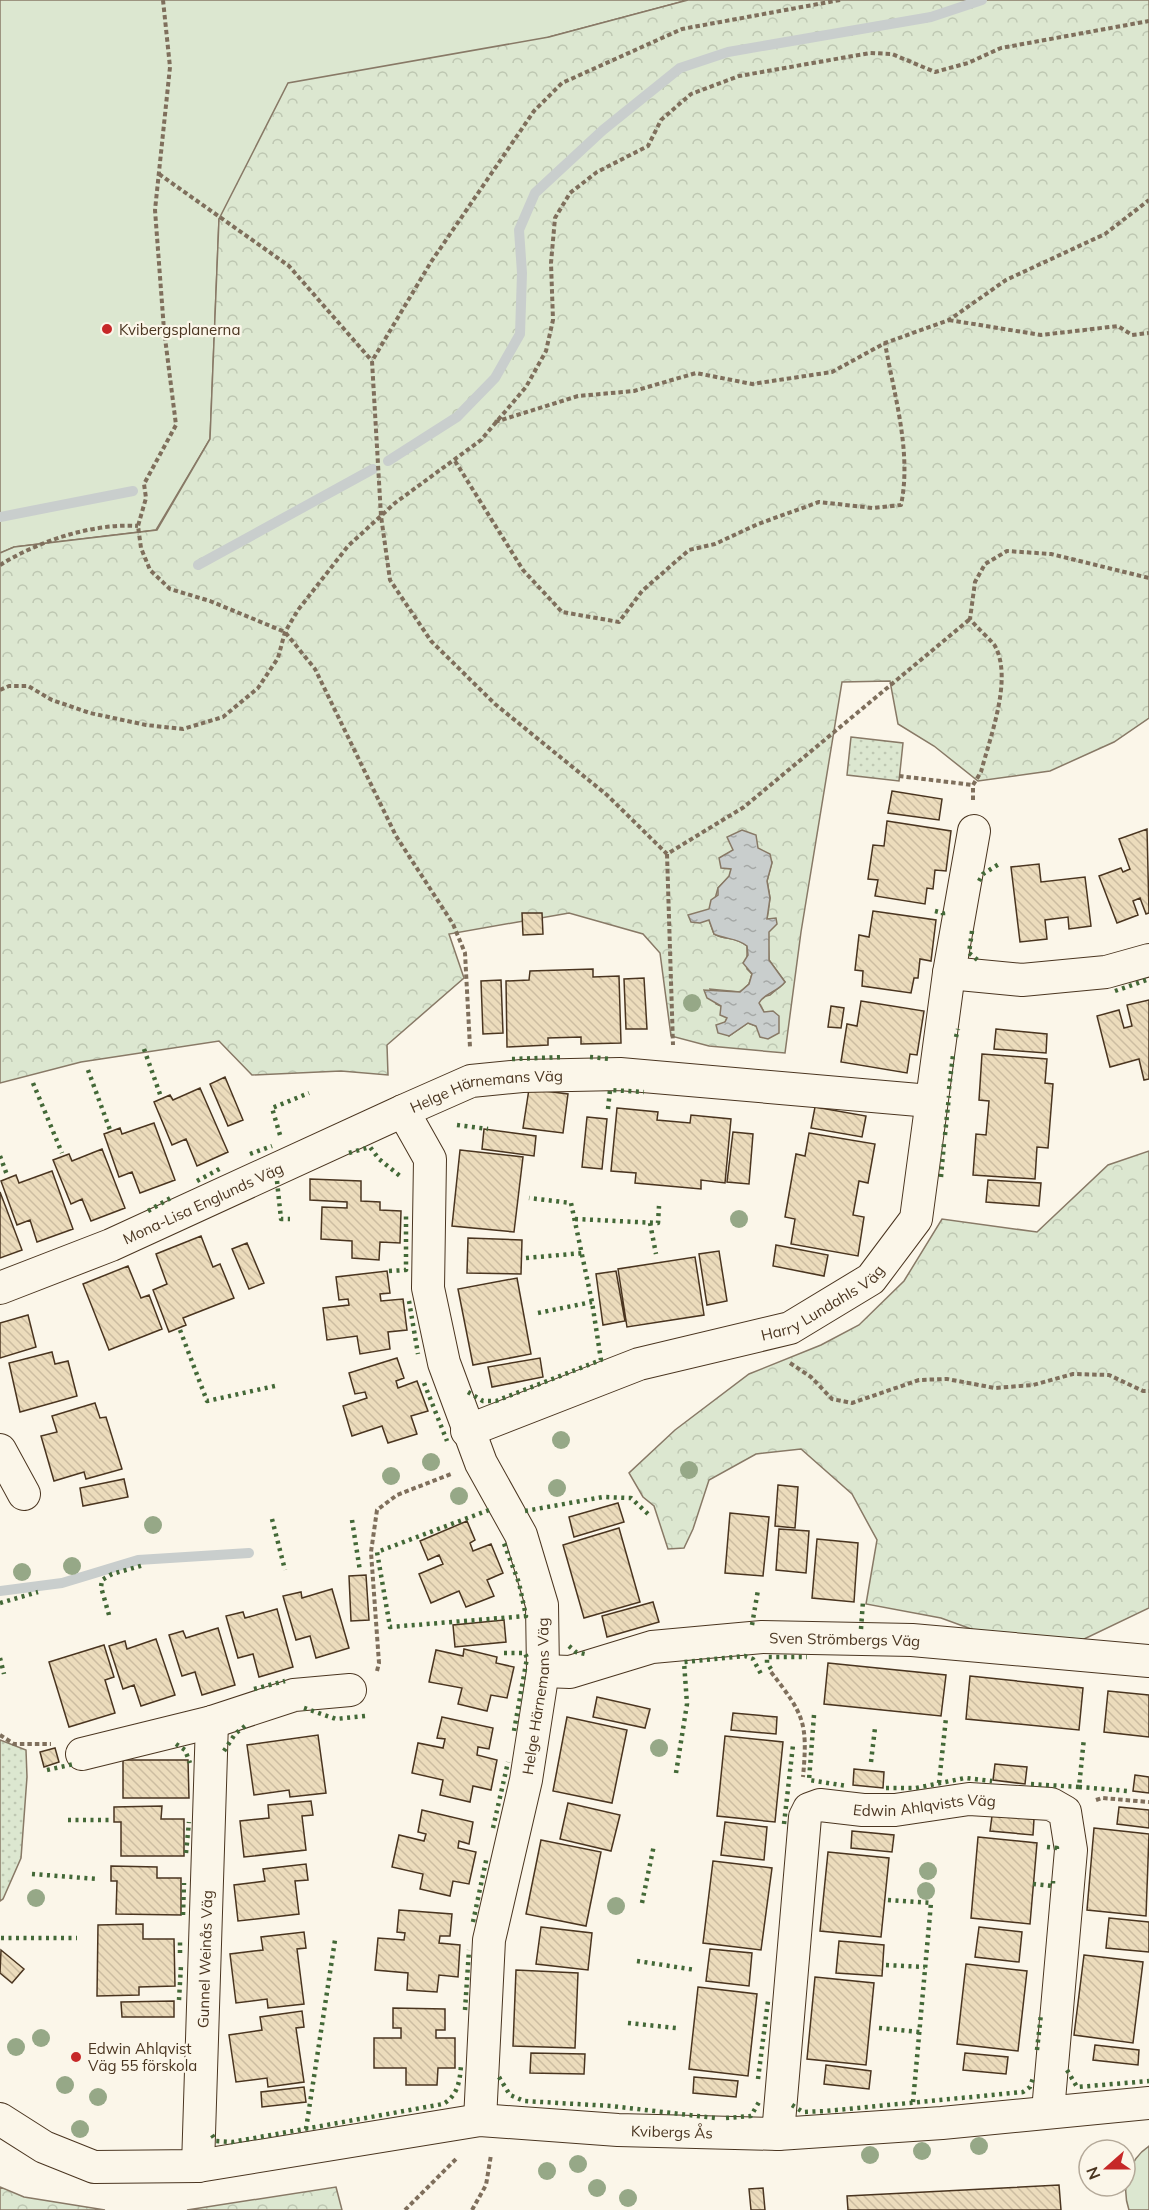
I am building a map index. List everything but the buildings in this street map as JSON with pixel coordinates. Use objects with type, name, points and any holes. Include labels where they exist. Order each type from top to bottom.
[{"type":"street","name":"Harry Lundahls Väg","points":[[467,1431],[639,1364],[790,1328],[871,1278],[916,1219],[930,1101],[949,973],[974,831]]},
{"type":"street","points":[[949,973],[1022,980],[1106,972],[1149,960]]},
{"type":"street","name":"Helge Härnemans Väg","points":[[480,2120],[489,1940],[526,1780],[543,1671],[542,1605],[521,1535],[481,1463],[467,1431],[444,1364],[428,1288],[430,1159],[403,1111],[471,1081],[522,1076],[620,1074],[930,1101]]},
{"type":"street","name":"Mona-Lisa Englunds Väg","points":[[0,1288],[111,1245],[403,1111]]},
{"type":"street","points":[[0,1450],[24,1494]]},
{"type":"street","name":"Sven Strömbergs Väg","points":[[543,1671],[570,1672],[652,1647],[762,1637],[912,1640],[1149,1661]]},
{"type":"street","points":[[82,1754],[212,1722],[294,1695],[350,1690]]},
{"type":"street","name":"Gunnel Weinås Väg","points":[[198,2166],[212,1722]]},
{"type":"street","name":"Edwin Ahlqvists Väg","points":[[809,1809],[820,1805],[863,1810],[895,1810],[969,1799],[1051,1804],[1065,1812]]},
{"type":"street","points":[[778,2134],[805,1817],[809,1809]]},
{"type":"street","points":[[1048,2111],[1071,1850],[1065,1812]]},
{"type":"street","name":"Kvibergs Ås","points":[[198,2166],[480,2120],[618,2130],[778,2134],[942,2123],[1149,2103]]},
{"type":"street","points":[[0,2119],[44,2147],[94,2167],[198,2166]]},
{"type":"path","points":[[163,0],[170,67],[155,210],[164,330],[176,425],[144,484],[146,498],[138,526],[141,548],[150,570],[170,589],[210,601],[285,632],[315,669],[396,836],[453,924],[465,953],[471,1081]]},
{"type":"path","points":[[674,1078],[667,854],[607,795],[495,704],[431,640],[390,580],[381,516],[372,361],[431,262],[534,111],[562,83],[682,29],[840,0]]},
{"type":"path","points":[[0,690],[9,686],[28,686],[52,700],[90,713],[146,725],[183,729],[223,717],[258,688],[278,658],[285,632],[313,589],[348,546],[381,516],[481,440],[526,387],[546,351],[553,320],[550,263],[555,218],[570,193],[597,172],[648,146],[661,120],[691,94],[739,76],[870,53],[892,54],[935,72],[968,63],[1001,48],[1149,21]]},
{"type":"path","points":[[159,174],[289,266],[372,361]]},
{"type":"path","points":[[494,423],[578,396],[634,391],[696,373],[752,384],[832,372],[885,343],[948,320],[1006,280],[1105,234],[1149,200]]},
{"type":"path","points":[[948,320],[1041,335],[1118,326],[1131,335],[1149,333]]},
{"type":"path","points":[[454,461],[523,570],[562,612],[619,622],[642,591],[689,550],[715,544],[758,524],[819,502],[873,508],[902,505],[906,484],[902,437],[885,343]]},
{"type":"path","points":[[0,565],[25,549],[112,524],[138,526]]},
{"type":"path","points":[[667,854],[744,807],[970,619],[975,582],[985,564],[1007,551],[1051,554],[1149,578]]},
{"type":"path","points":[[900,776],[973,785],[981,772],[1002,684],[1002,665],[994,644],[981,634],[970,619]]},
{"type":"path","points":[[767,1333],[775,1353],[812,1377],[832,1399],[852,1403],[919,1380],[947,1379],[995,1388],[1033,1385],[1072,1374],[1109,1375],[1143,1391],[1149,1391]]},
{"type":"path","points":[[350,1690],[377,1672],[379,1663],[371,1552],[377,1510],[397,1495],[481,1463]]},
{"type":"path","points":[[770,1671],[797,1706],[807,1738],[802,1794],[809,1809]]},
{"type":"path","points":[[0,1735],[14,1744],[60,1744],[82,1754]]},
{"type":"path","points":[[1065,1812],[1102,1798],[1149,1802]]},
{"type":"path","points":[[472,2210],[486,2185],[491,2152],[480,2154]]},
{"type":"path","points":[[405,2210],[458,2157]]},
{"type":"green space","name":"Kvibergsplanerna","points":[[0,0],[688,0],[549,37],[219,219],[210,439],[156,530],[14,547],[0,553]]},
{"type":"green space","points":[[688,0],[1149,0],[1149,718],[1114,742],[1050,771],[978,781],[934,746],[898,724],[890,681],[842,682],[801,932],[785,1053],[709,1046],[671,1036],[660,953],[643,934],[569,913],[449,934],[464,978],[387,1045],[388,1075],[341,1071],[252,1075],[219,1041],[81,1062],[0,1083],[0,553],[14,547],[157,530],[210,439],[219,219],[288,83],[549,37]],"holes":[[[733,850],[772,862],[767,881],[770,898],[767,919],[769,960],[785,982],[770,995],[762,997],[759,1003],[764,1012],[756,1026],[748,1023],[729,1036],[725,1022],[727,1018],[721,1006],[716,1004],[710,989],[740,992],[749,984],[752,974],[747,969],[747,946],[739,941],[714,934],[709,920],[718,888],[730,876],[731,869],[727,855]]]},
{"type":"green space","points":[[851,737],[903,743],[899,781],[847,775]]},
{"type":"green space","points":[[1149,1151],[1149,1608],[1080,1641],[996,1638],[941,1618],[866,1604],[877,1540],[852,1494],[801,1449],[756,1454],[709,1480],[693,1529],[684,1548],[668,1549],[654,1506],[643,1497],[629,1473],[675,1430],[749,1374],[821,1345],[859,1325],[904,1281],[942,1219],[1037,1232],[1108,1165]]},
{"type":"green space","points":[[0,1740],[26,1750],[27,1777],[21,1858],[3,1899],[0,1901]]},
{"type":"green space","points":[[1149,2146],[1149,2210],[1129,2210],[1127,2198],[1137,2198],[1137,2158]]},
{"type":"green space","points":[[0,2187],[24,2197],[105,2210],[0,2210]]},
{"type":"green space","points":[[336,2187],[342,2210],[187,2210]]},
{"type":"water","points":[[742,830],[756,835],[758,848],[770,854],[772,863],[767,881],[770,898],[767,919],[776,918],[777,924],[769,932],[769,960],[785,982],[759,1003],[764,1012],[773,1011],[779,1016],[779,1033],[768,1039],[760,1037],[756,1026],[748,1023],[729,1036],[718,1033],[716,1025],[725,1022],[727,1018],[720,1015],[721,1006],[707,998],[704,990],[740,992],[749,984],[752,974],[743,963],[748,955],[747,946],[739,941],[714,934],[709,920],[700,923],[691,922],[688,915],[709,909],[711,900],[718,895],[718,888],[729,876],[731,869],[721,868],[719,858],[733,850],[727,837]]},
{"type":"waterway","points":[[388,461],[457,417],[495,378],[520,334],[522,273],[519,230],[535,193],[603,130],[680,68],[728,52],[931,17],[982,0]]},
{"type":"waterway","points":[[198,565],[373,469]]},
{"type":"waterway","points":[[0,517],[133,491]]},
{"type":"waterway","points":[[0,1591],[62,1583],[138,1560],[249,1553]]},
{"type":"hedge","points":[[979,881],[983,874],[999,864]]},
{"type":"hedge","points":[[935,911],[943,913],[943,919]]},
{"type":"hedge","points":[[972,931],[969,953],[980,962]]},
{"type":"hedge","points":[[1115,991],[1149,979]]},
{"type":"hedge","points":[[956,1037],[958,1029]]},
{"type":"hedge","points":[[144,1049],[161,1097]]},
{"type":"hedge","points":[[949,1089],[953,1055]]},
{"type":"hedge","points":[[512,1059],[564,1057]]},
{"type":"hedge","points":[[590,1057],[610,1059]]},
{"type":"hedge","points":[[88,1070],[110,1130]]},
{"type":"hedge","points":[[33,1083],[62,1153]]},
{"type":"hedge","points":[[608,1109],[610,1090],[644,1092]]},
{"type":"hedge","points":[[280,1135],[272,1108],[309,1093]]},
{"type":"hedge","points":[[945,1135],[949,1096]]},
{"type":"hedge","points":[[457,1125],[488,1129]]},
{"type":"hedge","points":[[941,1177],[944,1143]]},
{"type":"hedge","points":[[250,1154],[272,1146]]},
{"type":"hedge","points":[[349,1153],[370,1147],[379,1159],[400,1176]]},
{"type":"hedge","points":[[0,1156],[7,1175]]},
{"type":"hedge","points":[[197,1181],[223,1167]]},
{"type":"hedge","points":[[277,1181],[281,1219],[290,1219]]},
{"type":"hedge","points":[[148,1211],[174,1196]]},
{"type":"hedge","points":[[468,1392],[483,1401],[496,1401],[601,1360],[592,1302],[571,1203],[529,1198]]},
{"type":"hedge","points":[[575,1219],[658,1223],[659,1206]]},
{"type":"hedge","points":[[389,1271],[406,1270],[406,1216]]},
{"type":"hedge","points":[[650,1223],[656,1254]]},
{"type":"hedge","points":[[526,1258],[583,1253]]},
{"type":"hedge","points":[[409,1301],[418,1354]]},
{"type":"hedge","points":[[538,1313],[592,1302]]},
{"type":"hedge","points":[[180,1330],[207,1401],[275,1386]]},
{"type":"hedge","points":[[424,1383],[447,1441]]},
{"type":"hedge","points":[[525,1511],[603,1497],[631,1498],[648,1514]]},
{"type":"hedge","points":[[489,1510],[377,1552],[390,1627],[526,1616],[519,1583],[503,1541]]},
{"type":"hedge","points":[[272,1519],[285,1570]]},
{"type":"hedge","points":[[352,1520],[360,1571]]},
{"type":"hedge","points":[[109,1615],[101,1587],[102,1580],[112,1574],[144,1565]]},
{"type":"hedge","points":[[752,1625],[758,1590]]},
{"type":"hedge","points":[[0,1603],[38,1592]]},
{"type":"hedge","points":[[861,1629],[863,1601]]},
{"type":"hedge","points":[[569,1646],[576,1652],[585,1654]]},
{"type":"hedge","points":[[504,1653],[525,1653],[527,1658],[514,1731]]},
{"type":"hedge","points":[[676,1773],[687,1704],[684,1662],[745,1656],[753,1659],[761,1674]]},
{"type":"hedge","points":[[771,1669],[767,1663],[767,1657],[807,1657]]},
{"type":"hedge","points":[[0,1658],[4,1674]]},
{"type":"hedge","points":[[254,1689],[285,1681]]},
{"type":"hedge","points":[[304,1708],[336,1719],[365,1716]]},
{"type":"hedge","points":[[814,1715],[809,1780],[847,1786]]},
{"type":"hedge","points":[[939,1783],[946,1718]]},
{"type":"hedge","points":[[224,1751],[235,1734],[245,1726]]},
{"type":"hedge","points":[[871,1762],[875,1728]]},
{"type":"hedge","points":[[1031,1784],[1079,1787],[1084,1738]]},
{"type":"hedge","points":[[176,1744],[185,1750],[190,1763]]},
{"type":"hedge","points":[[784,1824],[793,1745]]},
{"type":"hedge","points":[[493,1828],[508,1762]]},
{"type":"hedge","points":[[47,1770],[74,1764]]},
{"type":"hedge","points":[[886,1788],[916,1788],[965,1778],[992,1781]]},
{"type":"hedge","points":[[1079,1787],[1128,1791]]},
{"type":"hedge","points":[[68,1820],[110,1820]]},
{"type":"hedge","points":[[186,1853],[189,1822]]},
{"type":"hedge","points":[[642,1903],[654,1845]]},
{"type":"hedge","points":[[1047,1847],[1057,1848],[1056,1852]]},
{"type":"hedge","points":[[473,1922],[487,1856]]},
{"type":"hedge","points":[[32,1874],[98,1879]]},
{"type":"hedge","points":[[1033,1884],[1053,1886],[1053,1881]]},
{"type":"hedge","points":[[183,1915],[184,1883]]},
{"type":"hedge","points":[[888,1900],[931,1903],[913,2102]]},
{"type":"hedge","points":[[1,1938],[77,1938]]},
{"type":"hedge","points":[[180,1939],[180,1953]]},
{"type":"hedge","points":[[306,2129],[335,1940]]},
{"type":"hedge","points":[[465,2010],[469,1950]]},
{"type":"hedge","points":[[637,1961],[696,1970]]},
{"type":"hedge","points":[[179,2000],[181,1965]]},
{"type":"hedge","points":[[886,1965],[925,1967]]},
{"type":"hedge","points":[[758,2079],[768,2001]]},
{"type":"hedge","points":[[1037,2050],[1041,2014]]},
{"type":"hedge","points":[[628,2023],[676,2028]]},
{"type":"hedge","points":[[879,2028],[920,2032]]},
{"type":"hedge","points":[[212,2135],[216,2141],[232,2142],[443,2104],[455,2092],[461,2065]]},
{"type":"hedge","points":[[1067,2070],[1077,2087],[1149,2081]]},
{"type":"hedge","points":[[499,2077],[510,2095],[524,2101],[611,2106],[715,2118]]},
{"type":"hedge","points":[[792,2105],[803,2112],[826,2111],[1023,2092],[1030,2087],[1033,2078]]},
{"type":"hedge","points":[[726,2118],[751,2116],[759,2102]]},
{"type":"place","name":"Kvibergsplanerna","points":[[107,329]]},
{"type":"place","name":"Edwin Ahlqvist Väg 55 förskola","points":[[76,2057]]}]
